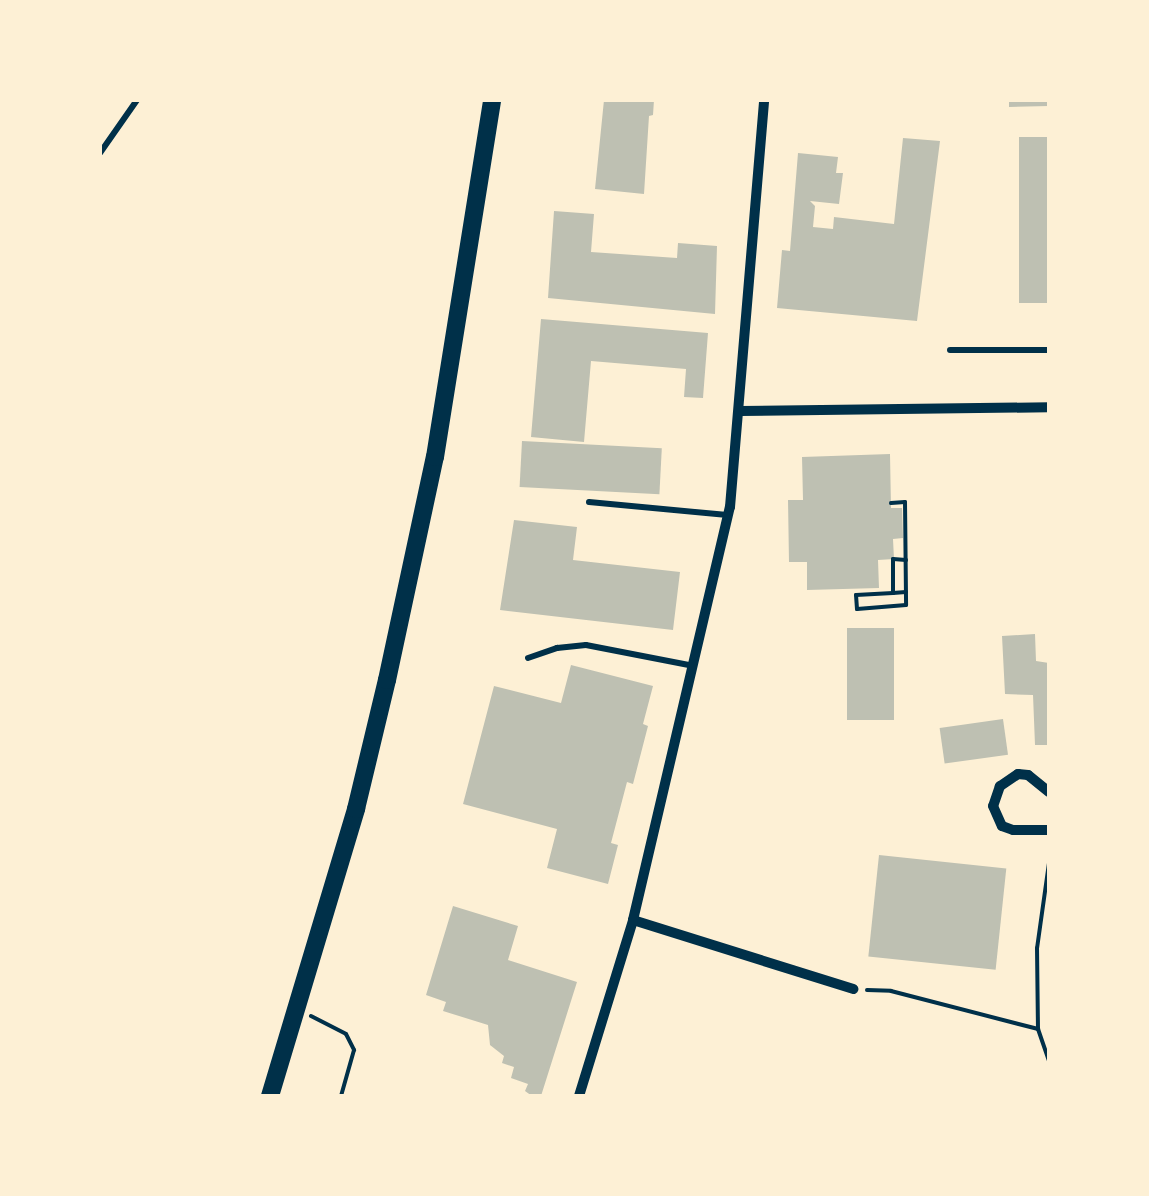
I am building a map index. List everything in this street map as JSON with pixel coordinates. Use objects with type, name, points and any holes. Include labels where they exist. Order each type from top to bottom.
[{"type":"main road","points":[[270,1096],[356,809],[413,566],[435,457],[492,100]]},
{"type":"street","points":[[580,1096],[632,920],[696,666],[728,516],[742,411],[764,100]]},
{"type":"street","points":[[742,411],[1049,407]]},
{"type":"street","points":[[1049,792],[1028,774],[1018,774],[1000,786],[993,806],[1002,826],[1013,830],[1049,830]]},
{"type":"street","points":[[632,920],[852,989]]},
{"type":"lane","points":[[100,153],[137,100]]},
{"type":"lane","points":[[950,350],[1049,350]]},
{"type":"lane","points":[[589,502],[728,516]]},
{"type":"lane","points":[[528,658],[586,645],[696,666]]},
{"type":"path","points":[[891,502],[905,502],[906,560],[906,592],[906,605],[857,609],[856,596],[906,592]]},
{"type":"path","points":[[893,593],[893,559],[906,560]]},
{"type":"path","points":[[1049,862],[1037,948],[1038,1029],[1049,1061]]},
{"type":"path","points":[[852,989],[891,991],[1038,1029]]},
{"type":"path","points":[[298,1009],[346,1034],[354,1050],[341,1096]]},
{"type":"building","points":[[604,100],[654,100],[653,115],[649,116],[644,194],[595,189]]},
{"type":"building","points":[[1009,100],[1049,100],[1049,106],[1009,107]]},
{"type":"building","points":[[1019,137],[1049,137],[1049,303],[1019,303]]},
{"type":"building","points":[[903,138],[940,141],[917,321],[777,308],[782,250],[790,251],[798,153],[838,157],[836,173],[843,173],[839,204],[810,201],[815,206],[813,227],[833,229],[834,217],[894,224]]},
{"type":"building","points":[[554,211],[594,214],[591,252],[677,258],[678,243],[717,246],[715,314],[548,298]]},
{"type":"building","points":[[541,319],[708,333],[703,398],[684,397],[686,369],[591,361],[584,442],[531,437]]},
{"type":"building","points":[[522,441],[662,448],[659,494],[520,487]]},
{"type":"building","points":[[890,454],[891,508],[902,508],[903,538],[893,539],[894,559],[878,560],[879,588],[807,590],[807,562],[789,562],[788,500],[803,500],[802,457]]},
{"type":"building","points":[[514,520],[577,527],[573,560],[680,572],[673,630],[500,610]]},
{"type":"building","points":[[847,628],[894,628],[894,720],[847,720]]},
{"type":"building","points":[[1035,634],[1036,661],[1049,663],[1049,745],[1035,745],[1033,695],[1005,694],[1002,636]]},
{"type":"building","points":[[571,665],[653,686],[643,724],[648,726],[633,784],[627,782],[611,843],[618,845],[608,884],[547,868],[557,829],[463,804],[494,686],[561,703]]},
{"type":"building","points":[[1003,719],[1008,755],[945,764],[940,728]]},
{"type":"building","points":[[879,855],[1006,868],[996,970],[868,956]]},
{"type":"building","points":[[453,906],[518,926],[508,960],[577,982],[541,1096],[532,1096],[525,1091],[528,1084],[511,1078],[514,1067],[502,1063],[504,1056],[490,1045],[488,1025],[443,1011],[446,1002],[426,995]]}]
